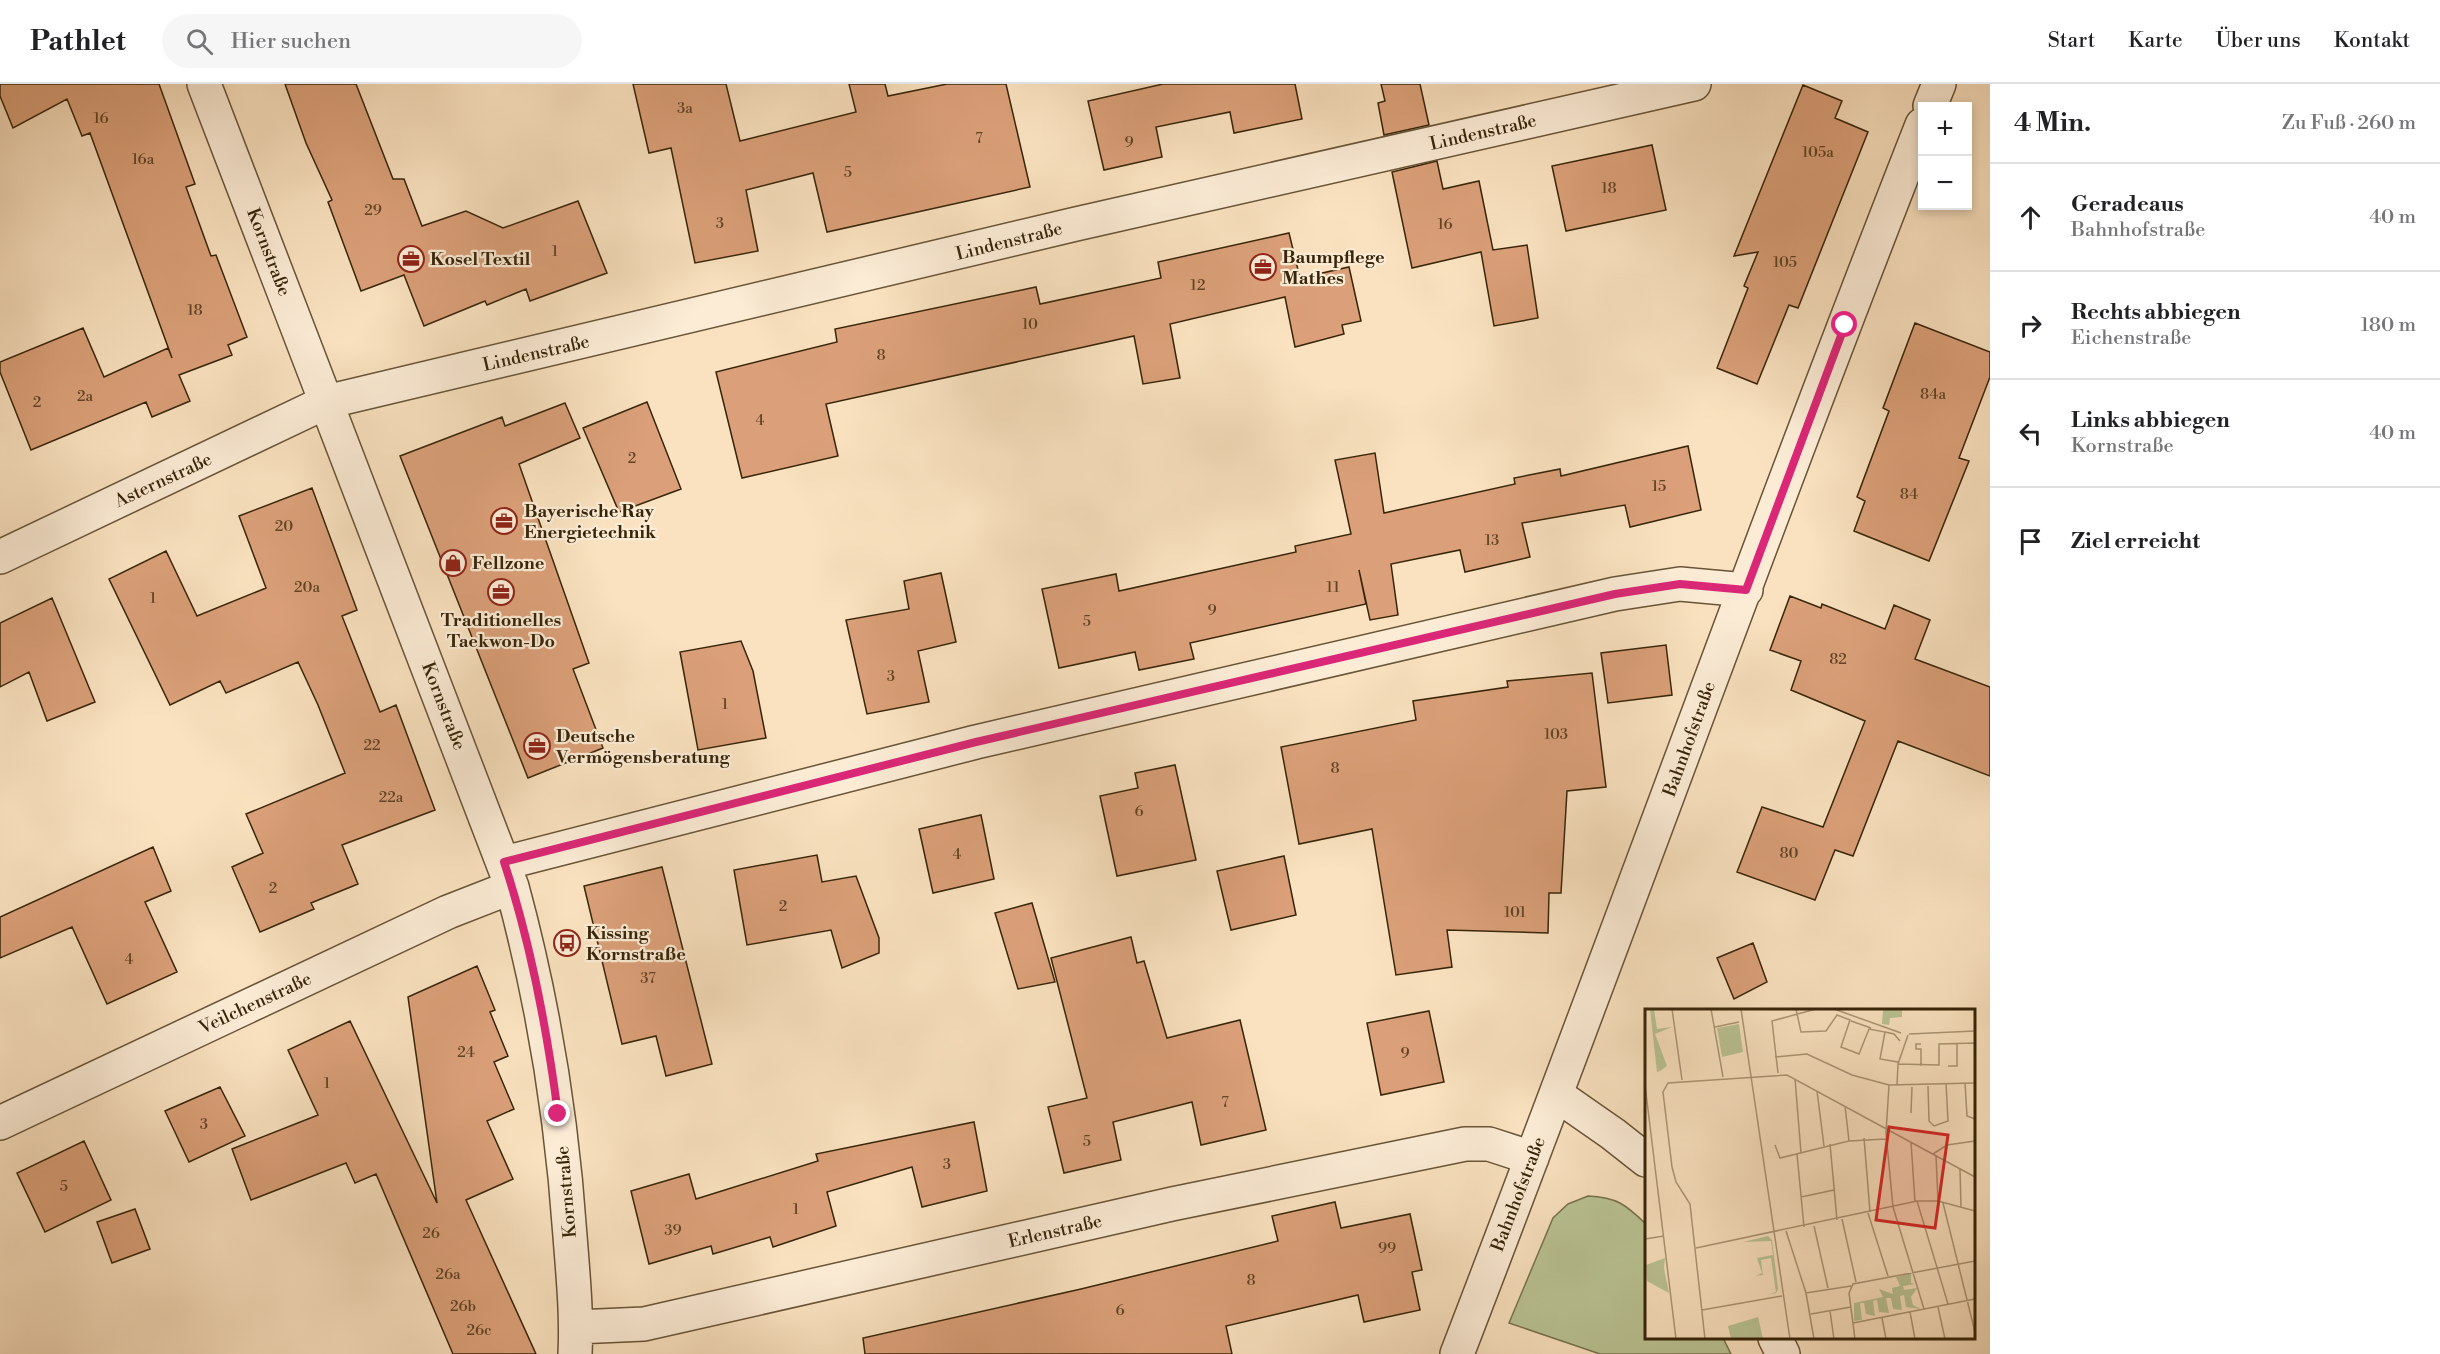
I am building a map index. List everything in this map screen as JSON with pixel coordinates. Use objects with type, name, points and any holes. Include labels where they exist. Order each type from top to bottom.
[{"type":"street","name":"Kornstraße","points":[[204,84],[508,874],[532,959],[550,1057],[566,1176],[576,1341]]},
{"type":"street","name":"Lindenstraße","points":[[326,402],[1076,224],[1694,84]]},
{"type":"street","points":[[1932,102],[1939,84]]},
{"type":"street","name":"Bahnhofstraße","points":[[1457,1354],[1557,1095],[1859,285],[1918,138]]},
{"type":"street","name":"Asternstraße","points":[[0,557],[326,402]]},
{"type":"street","name":"Veilchenstraße","points":[[0,1123],[448,912],[508,874],[976,742],[1615,594],[1680,584],[1746,590]]},
{"type":"street","points":[[1557,1095],[1645,1159]]},
{"type":"street","name":"Erlenstraße","points":[[576,1341],[1172,1204],[1465,1144],[1489,1144],[1532,1158]]},
{"type":"street","points":[[1776,1339],[1783,1354]]},
{"type":"green space","points":[[1588,1196],[1606,1198],[1620,1203],[1645,1223],[1645,1339],[1724,1339],[1731,1354],[1600,1354],[1509,1323],[1553,1218],[1568,1204]]},
{"type":"building","points":[[0,84],[159,84],[195,184],[186,187],[211,256],[216,255],[247,337],[228,345],[232,355],[179,375],[190,401],[152,417],[146,402],[31,450],[0,372],[0,362],[83,328],[104,377],[168,348],[172,358],[90,133],[82,136],[67,99],[13,128],[0,96]]},
{"type":"building","points":[[285,84],[356,84],[393,179],[404,179],[422,226],[466,211],[503,228],[578,201],[607,273],[530,301],[526,289],[487,305],[485,301],[424,326],[404,275],[361,291],[328,202],[332,200],[306,143]]},
{"type":"building","points":[[633,84],[726,84],[740,141],[856,112],[849,84],[885,84],[888,96],[947,84],[1006,84],[1030,187],[827,232],[813,173],[746,190],[758,251],[695,263],[671,148],[649,153]]},
{"type":"building","points":[[1163,84],[1295,84],[1302,119],[1234,133],[1230,112],[1156,127],[1162,157],[1104,170],[1088,101]]},
{"type":"building","points":[[1381,84],[1420,84],[1429,125],[1384,135],[1378,103],[1385,101]]},
{"type":"building","points":[[1803,85],[1842,101],[1835,118],[1868,132],[1798,308],[1789,305],[1757,384],[1717,368],[1748,288],[1744,286],[1758,252],[1734,256]]},
{"type":"building","points":[[1652,145],[1666,210],[1566,231],[1552,166]]},
{"type":"building","points":[[1437,161],[1443,189],[1479,181],[1493,250],[1527,245],[1538,318],[1494,326],[1481,252],[1412,268],[1392,172]]},
{"type":"building","points":[[1289,233],[1300,278],[1349,267],[1361,321],[1342,325],[1344,334],[1295,347],[1285,297],[1170,324],[1180,378],[1143,384],[1134,336],[826,404],[838,456],[742,478],[716,372],[837,342],[835,329],[1036,287],[1040,304],[1161,278],[1158,262]]},
{"type":"building","points":[[1915,323],[1990,352],[1990,377],[1959,458],[1969,461],[1929,561],[1854,531],[1865,501],[1857,497],[1889,411],[1883,408]]},
{"type":"building","points":[[647,402],[681,489],[619,512],[583,428]]},
{"type":"building","points":[[565,403],[580,438],[519,464],[589,663],[573,669],[603,748],[528,778],[400,456],[502,417],[505,426]]},
{"type":"building","points":[[1688,446],[1701,510],[1630,527],[1625,505],[1522,523],[1530,557],[1465,572],[1460,550],[1391,564],[1398,615],[1370,620],[1359,570],[1366,604],[1190,643],[1194,659],[1139,670],[1135,652],[1059,668],[1042,589],[1116,574],[1119,591],[1296,552],[1295,546],[1351,534],[1335,460],[1375,453],[1384,513],[1515,484],[1514,478],[1560,469],[1561,476]]},
{"type":"building","points":[[312,488],[357,610],[342,616],[380,712],[396,705],[435,810],[342,845],[358,884],[311,903],[314,909],[260,932],[232,867],[263,853],[246,814],[345,773],[318,705],[298,662],[226,693],[220,681],[170,705],[109,579],[166,551],[197,616],[266,588],[239,516]]},
{"type":"building","points":[[941,573],[956,642],[918,651],[929,702],[867,714],[846,620],[909,609],[904,581]]},
{"type":"building","points":[[1790,596],[1821,608],[1822,604],[1885,629],[1894,605],[1930,620],[1915,659],[1990,687],[1990,776],[1898,741],[1853,856],[1835,850],[1815,900],[1737,872],[1762,807],[1823,827],[1865,721],[1791,690],[1801,661],[1770,650]]},
{"type":"building","points":[[52,598],[95,702],[47,721],[29,672],[0,687],[0,623]]},
{"type":"building","points":[[741,641],[753,671],[766,738],[698,750],[680,652]]},
{"type":"building","points":[[1666,645],[1672,695],[1608,703],[1601,653]]},
{"type":"building","points":[[1592,673],[1606,787],[1567,791],[1561,893],[1549,893],[1548,933],[1447,930],[1452,967],[1396,975],[1372,829],[1299,844],[1281,747],[1416,720],[1413,701],[1508,687],[1507,681]]},
{"type":"building","points":[[1175,765],[1196,860],[1117,876],[1100,796],[1138,788],[1135,773]]},
{"type":"building","points":[[981,815],[994,879],[933,893],[919,829]]},
{"type":"building","points":[[153,847],[171,891],[145,902],[177,972],[107,1004],[72,927],[0,958],[0,917]]},
{"type":"building","points":[[817,855],[822,882],[856,876],[879,938],[879,953],[842,968],[831,930],[747,945],[734,870]]},
{"type":"building","points":[[1284,856],[1296,915],[1231,930],[1217,871]]},
{"type":"building","points":[[662,867],[712,1064],[666,1076],[656,1036],[622,1044],[584,886]]},
{"type":"building","points":[[1032,903],[1055,982],[1018,989],[995,913]]},
{"type":"building","points":[[1131,937],[1137,963],[1144,961],[1167,1038],[1240,1020],[1266,1130],[1201,1145],[1192,1102],[1113,1122],[1121,1160],[1064,1173],[1048,1107],[1087,1098],[1051,958]]},
{"type":"building","points":[[1753,943],[1767,982],[1734,999],[1717,958]]},
{"type":"building","points":[[477,966],[495,1010],[490,1012],[508,1056],[494,1062],[514,1109],[487,1121],[513,1179],[466,1200],[536,1354],[453,1354],[376,1174],[355,1183],[346,1163],[251,1200],[232,1149],[318,1115],[288,1050],[350,1021],[437,1203],[408,997]]},
{"type":"building","points":[[1429,1011],[1444,1082],[1381,1095],[1367,1023]]},
{"type":"building","points":[[220,1087],[245,1136],[189,1162],[165,1111]]},
{"type":"building","points":[[974,1122],[987,1191],[922,1207],[912,1167],[827,1192],[836,1226],[773,1247],[770,1237],[713,1254],[711,1246],[649,1264],[631,1191],[689,1174],[696,1199],[818,1161],[816,1154]]},
{"type":"building","points":[[84,1141],[111,1200],[45,1232],[17,1173]]},
{"type":"building","points":[[1335,1202],[1341,1228],[1410,1214],[1422,1270],[1412,1272],[1420,1310],[1364,1322],[1358,1295],[1226,1326],[1232,1354],[865,1354],[863,1338],[1081,1289],[1278,1241],[1272,1216]]},
{"type":"building","points":[[135,1209],[150,1249],[112,1263],[97,1222]]},
{"type":"place","name":"Kosel Textil","points":[[411,259]]},
{"type":"place","name":"Baumpflege Mathes","points":[[1263,267]]},
{"type":"place","name":"Bayerische Ray Energietechnik","points":[[504,521]]},
{"type":"place","name":"Fellzone","points":[[453,563]]},
{"type":"place","name":"Traditionelles Taekwon-Do","points":[[501,592]]},
{"type":"place","name":"Deutsche Vermögensberatung","points":[[537,746]]},
{"type":"place","name":"Kissing Kornstraße","points":[[567,943]]},
{"type":"route","points":[[558,1114],[532,959],[504,862],[976,742],[1615,594],[1680,584],[1746,590],[1845,325]]}]
